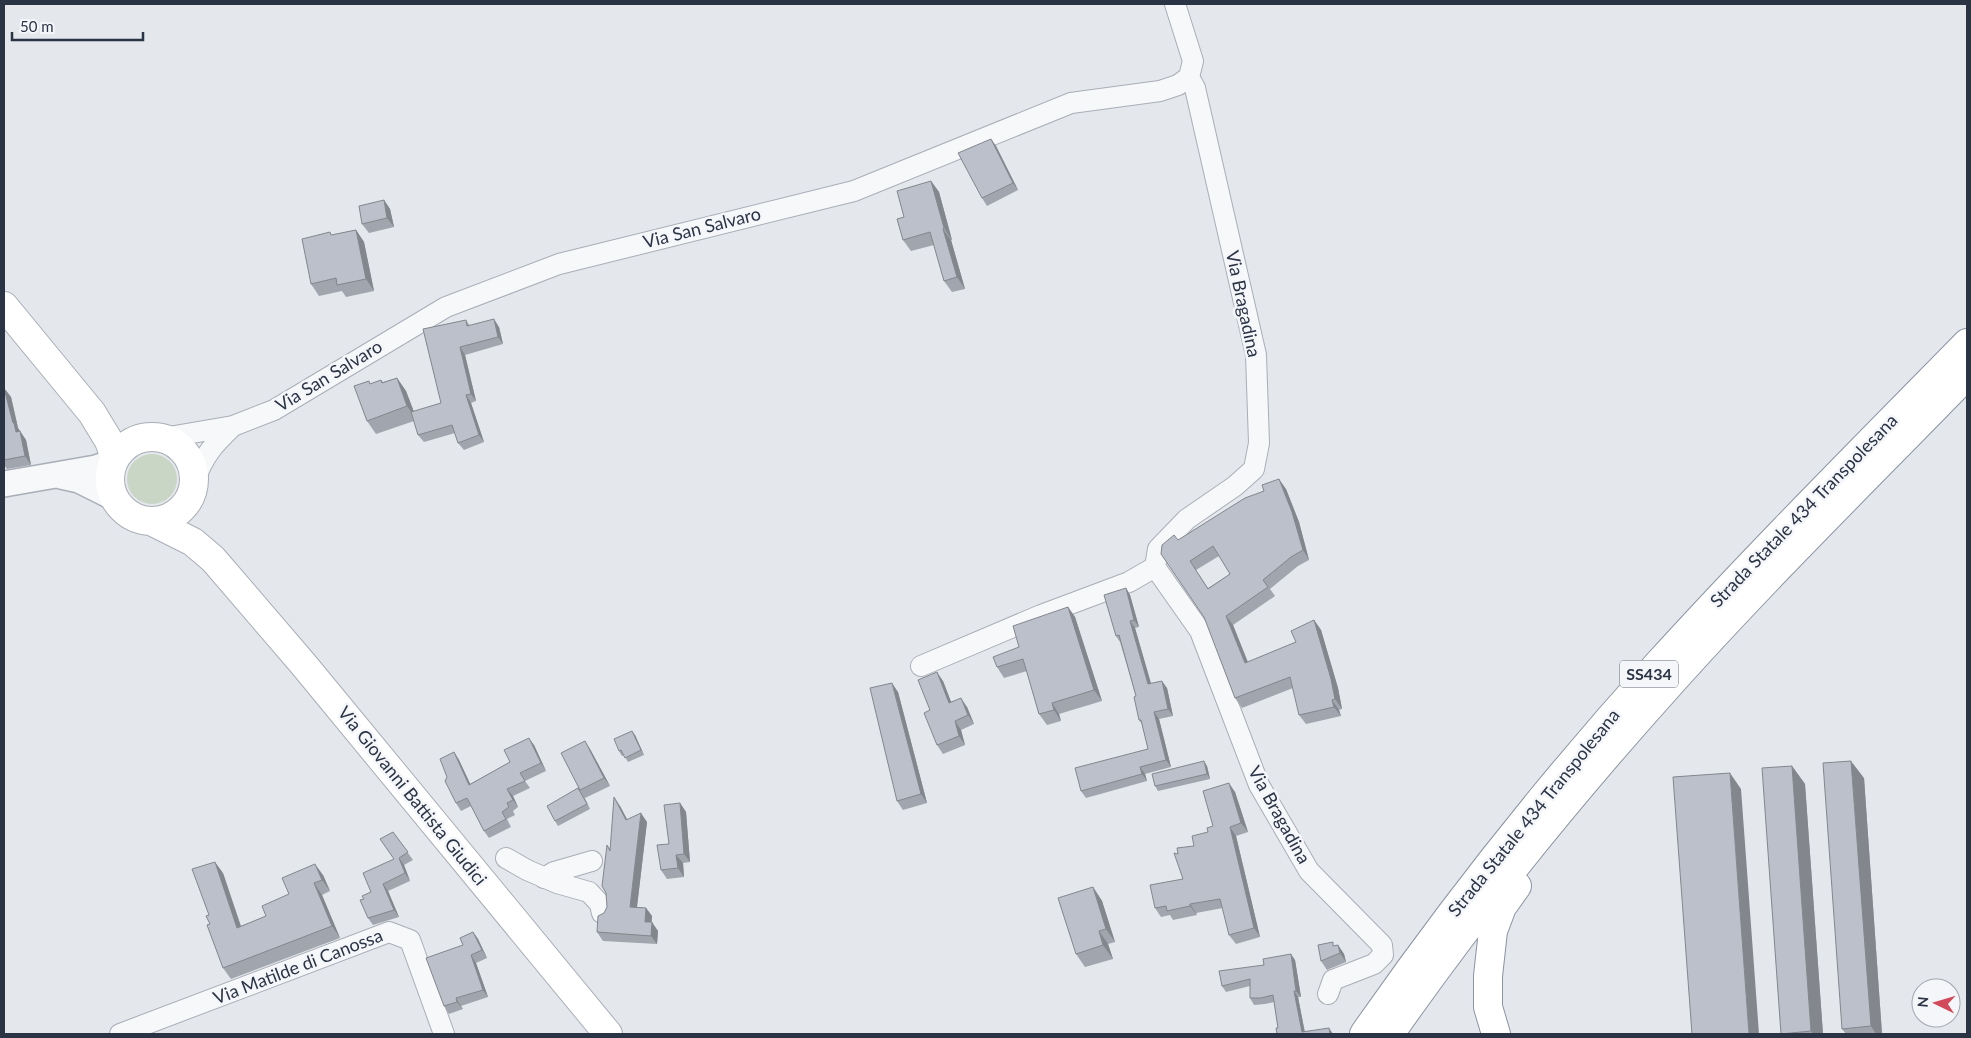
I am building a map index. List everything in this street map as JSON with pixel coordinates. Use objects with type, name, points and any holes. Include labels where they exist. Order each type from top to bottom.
[{"type":"main road","name":"Via Giovanni Battista Giudici","points":[[4,306],[92,414],[109,441],[114,460]]},
{"type":"main road","name":"Strada Statale 434 Transpolesana","points":[[1364,1034],[1410,968],[1475,883],[1561,777],[1656,666],[1818,495],[1967,343]]},
{"type":"main road","name":"Strada Statale 434 Transpolesana","points":[[1390,1034],[1492,895],[1580,787],[1670,683],[1752,595],[1967,375]]},
{"type":"main road","name":"Via Giovanni Battista Giudici","points":[[92,414],[122,427],[175,443],[185,452],[193,472],[193,487],[201,534],[213,559]]},
{"type":"main road","points":[[115,498],[111,488],[110,476],[114,460],[124,447],[136,440],[156,437]]},
{"type":"main road","points":[[151,521],[164,519],[176,513],[185,504],[193,487]]},
{"type":"main road","name":"Via Giovanni Battista Giudici","points":[[115,498],[121,507],[130,514],[140,519],[151,521],[192,542],[213,559],[304,665],[608,1034]]},
{"type":"main road","points":[[1496,1034],[1488,1007],[1488,976],[1493,931],[1502,907],[1523,877],[1636,744],[1670,683]]},
{"type":"street","name":"Via Bragadina","points":[[1175,4],[1193,61],[1189,77],[1195,88],[1256,355],[1259,443],[1254,469],[1235,486],[1187,519],[1158,549],[1155,567],[1200,631],[1258,785],[1304,862],[1310,871],[1382,945],[1383,956],[1374,964],[1333,980],[1328,994]]},
{"type":"street","name":"Via San Salvaro","points":[[156,437],[233,426],[274,410],[446,307],[560,264],[854,191],[1071,103],[1160,91],[1178,85],[1189,77]]},
{"type":"street","name":"Via San Salvaro","points":[[193,487],[201,464],[211,447],[233,426]]},
{"type":"street","points":[[4,484],[96,468],[114,460]]},
{"type":"street","points":[[56,475],[79,480],[115,498]]},
{"type":"street","points":[[921,666],[1041,615],[1129,582],[1155,567]]},
{"type":"street","points":[[506,858],[544,878],[588,892],[600,904],[602,913]]},
{"type":"street","points":[[544,878],[554,872],[592,861]]},
{"type":"street","name":"Via Matilde di Canossa","points":[[120,1034],[390,932],[410,940],[444,1034]]},
{"type":"green space","points":[[152,454],[170,461],[177,479],[170,497],[152,504],[134,497],[127,479],[134,461]]},
{"type":"building","points":[[991,139],[1013,183],[982,198],[958,153]]},
{"type":"building","points":[[931,181],[957,277],[944,281],[930,232],[903,240],[897,219],[904,217],[897,191]]},
{"type":"building","points":[[384,200],[387,218],[362,224],[359,206]]},
{"type":"building","points":[[356,230],[366,279],[337,285],[336,278],[311,284],[302,239],[330,232],[331,235]]},
{"type":"building","points":[[494,319],[498,337],[460,347],[471,394],[466,395],[479,435],[458,443],[452,425],[418,435],[411,412],[441,403],[423,329],[466,320],[467,326]]},
{"type":"building","points":[[397,378],[407,406],[367,421],[354,386],[369,381],[370,384],[381,380],[382,383]]},
{"type":"building","points":[[4,388],[16,432],[20,431],[25,456],[4,460]]},
{"type":"building","points":[[1279,479],[1292,512],[1303,550],[1291,557],[1263,580],[1268,587],[1226,616],[1245,663],[1296,642],[1291,631],[1314,620],[1331,679],[1335,699],[1332,700],[1334,707],[1299,715],[1290,677],[1235,698],[1204,617],[1161,554],[1162,545],[1174,535],[1178,540],[1245,498],[1264,491],[1262,485]],"holes":[[[1213,546],[1230,574],[1208,589],[1190,561]]]},
{"type":"building","points":[[1126,588],[1134,620],[1130,621],[1148,684],[1162,681],[1168,709],[1154,712],[1166,760],[1140,767],[1142,774],[1081,791],[1075,768],[1148,749],[1141,720],[1139,720],[1134,697],[1136,696],[1119,635],[1116,636],[1104,595]]},
{"type":"building","points":[[1068,607],[1094,690],[1052,703],[1054,710],[1039,714],[1023,659],[997,667],[993,657],[1019,647],[1013,626]]},
{"type":"building","points":[[937,672],[949,703],[961,698],[968,715],[955,721],[959,736],[937,745],[924,713],[930,710],[918,680]]},
{"type":"building","points":[[892,683],[921,794],[897,801],[870,688]]},
{"type":"building","points":[[632,731],[641,750],[625,758],[621,750],[619,751],[614,739]]},
{"type":"building","points":[[529,738],[541,763],[520,773],[525,781],[507,789],[513,800],[507,803],[509,807],[502,812],[506,819],[484,831],[467,798],[456,803],[445,781],[447,777],[440,759],[454,752],[469,785],[510,762],[504,750]]},
{"type":"building","points":[[585,741],[604,778],[580,790],[561,753]]},
{"type":"building","points":[[1204,761],[1207,774],[1155,786],[1152,774]]},
{"type":"building","points":[[1851,761],[1871,1026],[1842,1029],[1823,763]]},
{"type":"building","points":[[1792,766],[1811,1031],[1781,1034],[1762,768]]},
{"type":"building","points":[[1730,773],[1749,1034],[1692,1034],[1673,777]]},
{"type":"building","points":[[1229,783],[1241,823],[1230,827],[1254,928],[1229,935],[1220,899],[1190,904],[1190,906],[1167,911],[1166,906],[1155,908],[1150,885],[1183,879],[1174,853],[1178,854],[1177,848],[1194,846],[1192,836],[1208,832],[1207,828],[1213,826],[1203,791]]},
{"type":"building","points":[[578,788],[587,804],[555,821],[547,806]]},
{"type":"building","points":[[614,797],[626,820],[641,813],[630,907],[646,908],[645,922],[652,922],[651,936],[597,932],[598,916],[604,913],[607,907],[606,893],[602,886],[607,845],[610,851]]},
{"type":"building","points":[[680,803],[684,854],[676,855],[678,868],[661,870],[657,845],[669,844],[664,805]]},
{"type":"building","points":[[393,832],[408,852],[399,858],[405,873],[383,884],[394,910],[368,918],[360,900],[364,899],[362,896],[371,892],[363,873],[394,859],[380,839]]},
{"type":"building","points":[[215,862],[237,928],[266,916],[262,906],[289,894],[282,878],[315,864],[322,880],[314,883],[332,926],[223,968],[207,925],[210,924],[206,916],[209,915],[192,869]]},
{"type":"building","points":[[1093,887],[1106,929],[1099,931],[1103,945],[1076,954],[1058,898]]},
{"type":"building","points":[[473,932],[482,950],[471,955],[483,990],[456,998],[457,1002],[444,1006],[426,958],[463,945],[460,938]]},
{"type":"building","points":[[1333,942],[1333,946],[1338,945],[1340,953],[1321,961],[1318,945]]},
{"type":"building","points":[[1291,954],[1296,991],[1294,991],[1302,1032],[1329,1028],[1330,1034],[1277,1034],[1276,1028],[1278,1028],[1273,995],[1250,998],[1250,979],[1222,986],[1219,971],[1264,965],[1263,959]]}]
